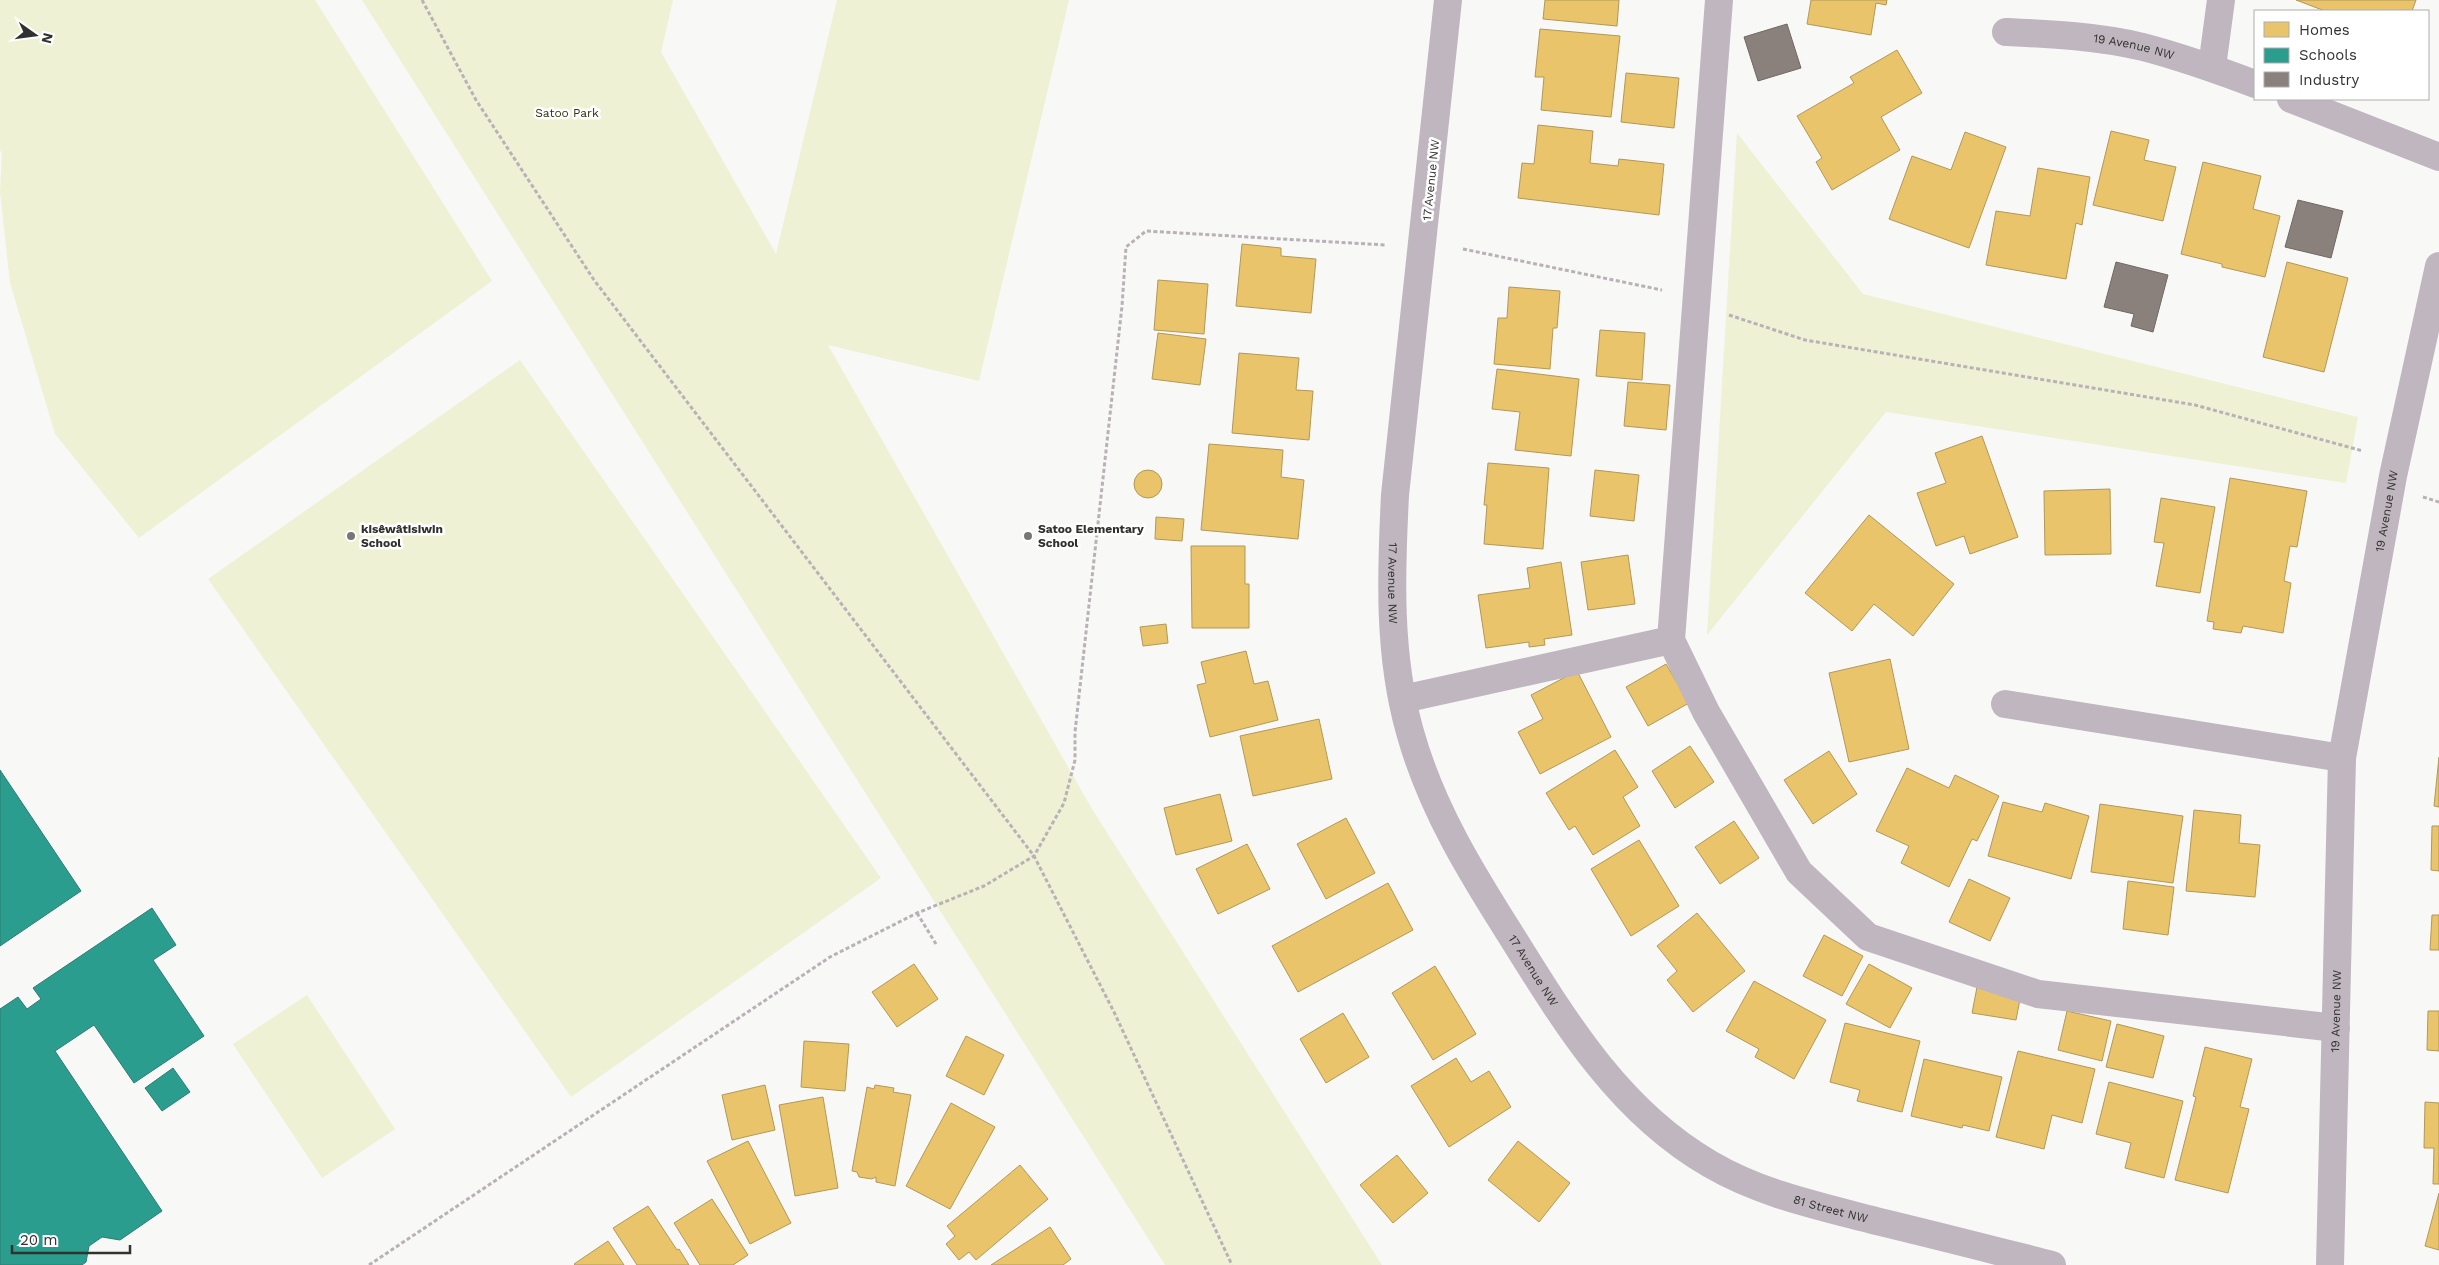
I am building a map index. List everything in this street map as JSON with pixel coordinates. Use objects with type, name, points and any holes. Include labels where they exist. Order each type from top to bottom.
[{"type":"street","name":"17 Avenue NW","points":[[1448,0],[1396,495],[1392,561],[1393,628],[1403,699],[1410,731],[1431,792],[1474,877],[1563,1017],[1596,1063],[1632,1103]]},
{"type":"street","points":[[1719,0],[1671,640],[1706,712],[1799,872],[1868,938],[2038,994],[2336,1028]]},
{"type":"street","points":[[2212,67],[2221,0]]},
{"type":"street","name":"19 Avenue NW","points":[[2006,32],[2058,34],[2141,46],[2212,67],[2254,84]]},
{"type":"street","points":[[2294,100],[2439,157]]},
{"type":"street","name":"19 Avenue NW","points":[[2330,1265],[2342,758],[2393,476],[2439,266]]},
{"type":"street","points":[[1403,699],[1671,640]]},
{"type":"street","points":[[2006,704],[2342,758]]},
{"type":"street","name":"81 Street NW","points":[[1632,1103],[1668,1136],[1710,1164],[1754,1185],[1820,1207],[2052,1265]]},
{"type":"path","points":[[422,0],[476,100],[594,280],[1034,856],[1114,1012],[1232,1265]]},
{"type":"path","points":[[369,1265],[830,957],[917,913],[984,886],[1034,856],[1064,803],[1075,760],[1075,732],[1122,306],[1126,247],[1146,231],[1385,245]]},
{"type":"path","points":[[1464,250],[1696,299],[1726,314],[1805,340],[2195,405],[2362,451]]},
{"type":"path","points":[[2419,496],[2439,502]]},
{"type":"path","points":[[917,913],[936,944]]},
{"type":"green space","points":[[0,0],[315,0],[492,281],[139,538],[55,434],[10,283],[0,192],[2,151],[0,152]]},
{"type":"green space","name":"Satoo Park","points":[[362,0],[673,0],[661,52],[776,254],[837,0],[1069,0],[979,381],[828,345],[1092,809],[1382,1265],[1165,1265]]},
{"type":"green space","points":[[1737,133],[1863,294],[2358,417],[2346,483],[1886,412],[1707,635]]},
{"type":"green space","points":[[520,360],[881,878],[571,1097],[208,579]]},
{"type":"green space","points":[[307,995],[395,1129],[322,1178],[233,1044]]},
{"type":"building: Homes","points":[[1545,0],[1619,0],[1617,26],[1543,19]]},
{"type":"building: Homes","points":[[1811,0],[1887,0],[1886,5],[1876,3],[1871,35],[1807,24]]},
{"type":"building: Homes","points":[[2296,0],[2416,0],[2412,10],[2322,10]]},
{"type":"building: Homes","points":[[1540,29],[1620,36],[1611,117],[1541,110],[1544,77],[1535,77]]},
{"type":"building: Homes","points":[[1897,50],[1922,93],[1881,117],[1900,150],[1832,190],[1816,162],[1822,158],[1797,116],[1854,83],[1850,77]]},
{"type":"building: Homes","points":[[1626,73],[1679,78],[1674,128],[1621,122]]},
{"type":"building: Homes","points":[[1538,125],[1593,131],[1590,163],[1618,166],[1619,159],[1664,164],[1659,215],[1518,198],[1522,163],[1534,164]]},
{"type":"building: Homes","points":[[2111,131],[2149,140],[2144,160],[2176,167],[2163,221],[2093,205]]},
{"type":"building: Homes","points":[[1965,132],[2006,147],[1969,248],[1889,219],[1912,156],[1951,170]]},
{"type":"building: Homes","points":[[2203,162],[2261,176],[2253,209],[2280,216],[2265,277],[2222,267],[2222,264],[2181,254]]},
{"type":"building: Homes","points":[[2038,168],[2090,177],[2082,225],[2076,223],[2066,279],[1986,265],[1996,211],[2030,216]]},
{"type":"building: Homes","points":[[1242,244],[1281,248],[1281,256],[1316,259],[1311,313],[1236,306]]},
{"type":"building: Homes","points":[[2287,262],[2348,278],[2324,372],[2263,357]]},
{"type":"building: Homes","points":[[1158,280],[1208,284],[1204,334],[1154,330]]},
{"type":"building: Homes","points":[[1509,287],[1560,291],[1557,328],[1553,328],[1550,369],[1494,364],[1498,318],[1507,318]]},
{"type":"building: Homes","points":[[1600,330],[1645,333],[1642,380],[1596,376]]},
{"type":"building: Homes","points":[[1158,333],[1206,339],[1200,385],[1152,379]]},
{"type":"building: Homes","points":[[1239,353],[1299,358],[1296,390],[1313,391],[1309,440],[1232,433]]},
{"type":"building: Homes","points":[[1497,369],[1579,379],[1571,456],[1515,450],[1520,412],[1492,409]]},
{"type":"building: Homes","points":[[1628,382],[1670,385],[1666,430],[1624,426]]},
{"type":"building: Homes","points":[[1982,436],[2018,537],[1970,554],[1964,536],[1936,546],[1917,493],[1946,483],[1935,453]]},
{"type":"building: Homes","points":[[1209,444],[1283,450],[1281,477],[1304,480],[1298,539],[1201,530]]},
{"type":"building: Homes","points":[[1488,463],[1549,468],[1543,549],[1484,544],[1487,505],[1484,505]]},
{"type":"building: Homes","points":[[1148,470],[1158,474],[1162,484],[1158,494],[1148,498],[1138,494],[1134,484],[1138,474]]},
{"type":"building: Homes","points":[[1595,470],[1639,475],[1634,521],[1590,516]]},
{"type":"building: Homes","points":[[2230,478],[2307,491],[2297,547],[2290,546],[2284,581],[2291,583],[2283,633],[2243,626],[2241,633],[2213,629],[2214,622],[2207,621]]},
{"type":"building: Homes","points":[[2110,489],[2111,554],[2045,555],[2044,491]]},
{"type":"building: Homes","points":[[2161,498],[2215,507],[2200,593],[2156,586],[2164,543],[2154,542]]},
{"type":"building: Homes","points":[[1869,515],[1954,584],[1913,636],[1874,604],[1852,631],[1805,593]]},
{"type":"building: Homes","points":[[1156,517],[1184,519],[1182,541],[1155,539]]},
{"type":"building: Homes","points":[[1191,546],[1245,546],[1245,584],[1249,584],[1249,628],[1192,628]]},
{"type":"building: Homes","points":[[1628,555],[1635,604],[1588,610],[1581,562]]},
{"type":"building: Homes","points":[[1561,562],[1572,635],[1544,639],[1545,645],[1529,647],[1529,642],[1486,648],[1478,595],[1530,588],[1527,568]]},
{"type":"building: Homes","points":[[1166,624],[1168,643],[1143,646],[1140,627]]},
{"type":"building: Homes","points":[[1246,651],[1254,684],[1268,681],[1278,720],[1210,737],[1197,685],[1206,683],[1201,662]]},
{"type":"building: Homes","points":[[1890,659],[1909,749],[1849,762],[1829,673]]},
{"type":"building: Homes","points":[[1666,664],[1689,703],[1648,726],[1626,687]]},
{"type":"building: Homes","points":[[1577,671],[1611,737],[1540,774],[1518,732],[1543,719],[1531,695]]},
{"type":"building: Homes","points":[[1319,719],[1332,779],[1253,796],[1240,736]]},
{"type":"building: Homes","points":[[1690,746],[1714,782],[1675,808],[1652,771]]},
{"type":"building: Homes","points":[[1615,750],[1638,787],[1623,797],[1640,826],[1593,855],[1575,826],[1569,830],[1546,793]]},
{"type":"building: Homes","points":[[1829,751],[1857,794],[1813,824],[1784,780]]},
{"type":"building: Homes","points":[[2439,757],[2439,807],[2434,806]]},
{"type":"building: Homes","points":[[1907,768],[1949,788],[1955,775],[1999,796],[1977,841],[1972,839],[1949,887],[1901,863],[1909,846],[1876,831]]},
{"type":"building: Homes","points":[[1220,794],[1232,841],[1176,855],[1164,808]]},
{"type":"building: Homes","points":[[2003,802],[2042,812],[2045,803],[2089,816],[2071,879],[1988,856]]},
{"type":"building: Homes","points":[[2100,804],[2183,816],[2173,883],[2091,872]]},
{"type":"building: Homes","points":[[2194,810],[2241,815],[2239,843],[2260,845],[2255,897],[2186,891]]},
{"type":"building: Homes","points":[[1346,818],[1375,873],[1326,899],[1297,844]]},
{"type":"building: Homes","points":[[1734,821],[1759,858],[1720,884],[1695,847]]},
{"type":"building: Homes","points":[[2432,826],[2439,826],[2439,871],[2431,870]]},
{"type":"building: Homes","points":[[1639,840],[1679,906],[1631,936],[1591,869]]},
{"type":"building: Homes","points":[[1247,844],[1270,889],[1218,914],[1196,869]]},
{"type":"building: Homes","points":[[1969,879],[2010,898],[1990,941],[1949,922]]},
{"type":"building: Homes","points":[[2128,881],[2174,887],[2168,935],[2123,929]]},
{"type":"building: Homes","points":[[1388,883],[1413,930],[1298,992],[1272,946]]},
{"type":"building: Homes","points":[[1697,913],[1745,971],[1693,1012],[1667,980],[1677,971],[1657,946]]},
{"type":"building: Homes","points":[[2432,915],[2439,915],[2439,950],[2430,950]]},
{"type":"building: Homes","points":[[1824,935],[1863,956],[1842,996],[1803,976]]},
{"type":"building: Homes","points":[[914,964],[938,999],[897,1027],[872,992]]},
{"type":"building: Homes","points":[[1869,964],[1912,988],[1890,1028],[1846,1004]]},
{"type":"building: Homes","points":[[1435,966],[1476,1034],[1433,1060],[1392,993]]},
{"type":"building: Homes","points":[[1754,981],[1826,1020],[1794,1079],[1755,1057],[1759,1049],[1726,1031]]},
{"type":"building: Homes","points":[[1978,982],[2022,989],[2016,1020],[1972,1013]]},
{"type":"building: Homes","points":[[2067,1011],[2111,1021],[2102,1061],[2058,1050]]},
{"type":"building: Homes","points":[[2428,1011],[2439,1011],[2439,1051],[2427,1050]]},
{"type":"building: Homes","points":[[1343,1013],[1369,1057],[1326,1083],[1300,1039]]},
{"type":"building: Homes","points":[[1845,1023],[1920,1041],[1902,1112],[1857,1101],[1860,1090],[1830,1082]]},
{"type":"building: Homes","points":[[2117,1024],[2164,1036],[2153,1078],[2106,1067]]},
{"type":"building: Homes","points":[[966,1036],[1004,1055],[984,1095],[946,1076]]},
{"type":"building: Homes","points":[[804,1041],[849,1044],[845,1091],[801,1087]]},
{"type":"building: Homes","points":[[2205,1047],[2252,1059],[2240,1107],[2249,1109],[2228,1193],[2175,1180],[2196,1097],[2193,1096]]},
{"type":"building: Homes","points":[[2018,1051],[2095,1069],[2082,1123],[2052,1115],[2044,1149],[1996,1137]]},
{"type":"building: Homes","points":[[1456,1058],[1471,1082],[1489,1071],[1511,1107],[1449,1147],[1411,1086]]},
{"type":"building: Homes","points":[[1924,1059],[2002,1077],[1989,1131],[1963,1125],[1962,1128],[1911,1116]]},
{"type":"building: Homes","points":[[2109,1082],[2183,1101],[2164,1178],[2125,1168],[2131,1143],[2096,1134]]},
{"type":"building: Homes","points":[[765,1085],[775,1130],[732,1140],[722,1095]]},
{"type":"building: Homes","points":[[875,1085],[894,1088],[893,1092],[911,1095],[895,1186],[876,1182],[876,1177],[872,1179],[859,1177],[857,1172],[852,1171],[867,1087],[874,1089]]},
{"type":"building: Homes","points":[[823,1097],[838,1188],[795,1196],[779,1105]]},
{"type":"building: Homes","points":[[2425,1102],[2439,1103],[2439,1184],[2433,1184],[2434,1148],[2424,1148]]},
{"type":"building: Homes","points":[[951,1103],[995,1127],[950,1209],[906,1186]]},
{"type":"building: Homes","points":[[748,1141],[791,1223],[750,1244],[707,1161]]},
{"type":"building: Homes","points":[[1518,1141],[1570,1183],[1539,1222],[1488,1180]]},
{"type":"building: Homes","points":[[1397,1155],[1428,1193],[1393,1223],[1360,1185]]},
{"type":"building: Homes","points":[[1020,1165],[1048,1199],[976,1260],[969,1252],[959,1260],[946,1244],[955,1236],[947,1226]]},
{"type":"building: Homes","points":[[2439,1193],[2439,1250],[2425,1246]]},
{"type":"building: Homes","points":[[712,1199],[748,1255],[733,1265],[700,1265],[674,1223]]},
{"type":"building: Homes","points":[[648,1206],[689,1265],[637,1265],[613,1228]]},
{"type":"building: Homes","points":[[1050,1227],[1071,1259],[1063,1265],[991,1265]]},
{"type":"building: Homes","points":[[608,1241],[624,1265],[574,1264]]},
{"type":"building: Schools","points":[[0,770],[81,891],[0,946]]},
{"type":"building: Schools","points":[[152,908],[176,945],[153,960],[204,1036],[134,1083],[94,1025],[55,1051],[162,1211],[120,1240],[102,1237],[89,1246],[86,1262],[82,1265],[0,1265],[0,1009],[18,997],[27,1009],[41,999],[33,988]]},
{"type":"building: Schools","points":[[173,1068],[190,1092],[162,1111],[145,1088]]},
{"type":"building: Industry","points":[[1787,24],[1801,68],[1758,81],[1744,37]]},
{"type":"building: Industry","points":[[2298,200],[2343,211],[2331,258],[2285,247]]},
{"type":"building: Industry","points":[[2116,262],[2168,275],[2153,332],[2131,326],[2134,314],[2104,307]]},
{"type":"place","name":"kisêwâtisiwin School","points":[[351,536]]},
{"type":"place","name":"Satoo Elementary School","points":[[1028,536]]}]
